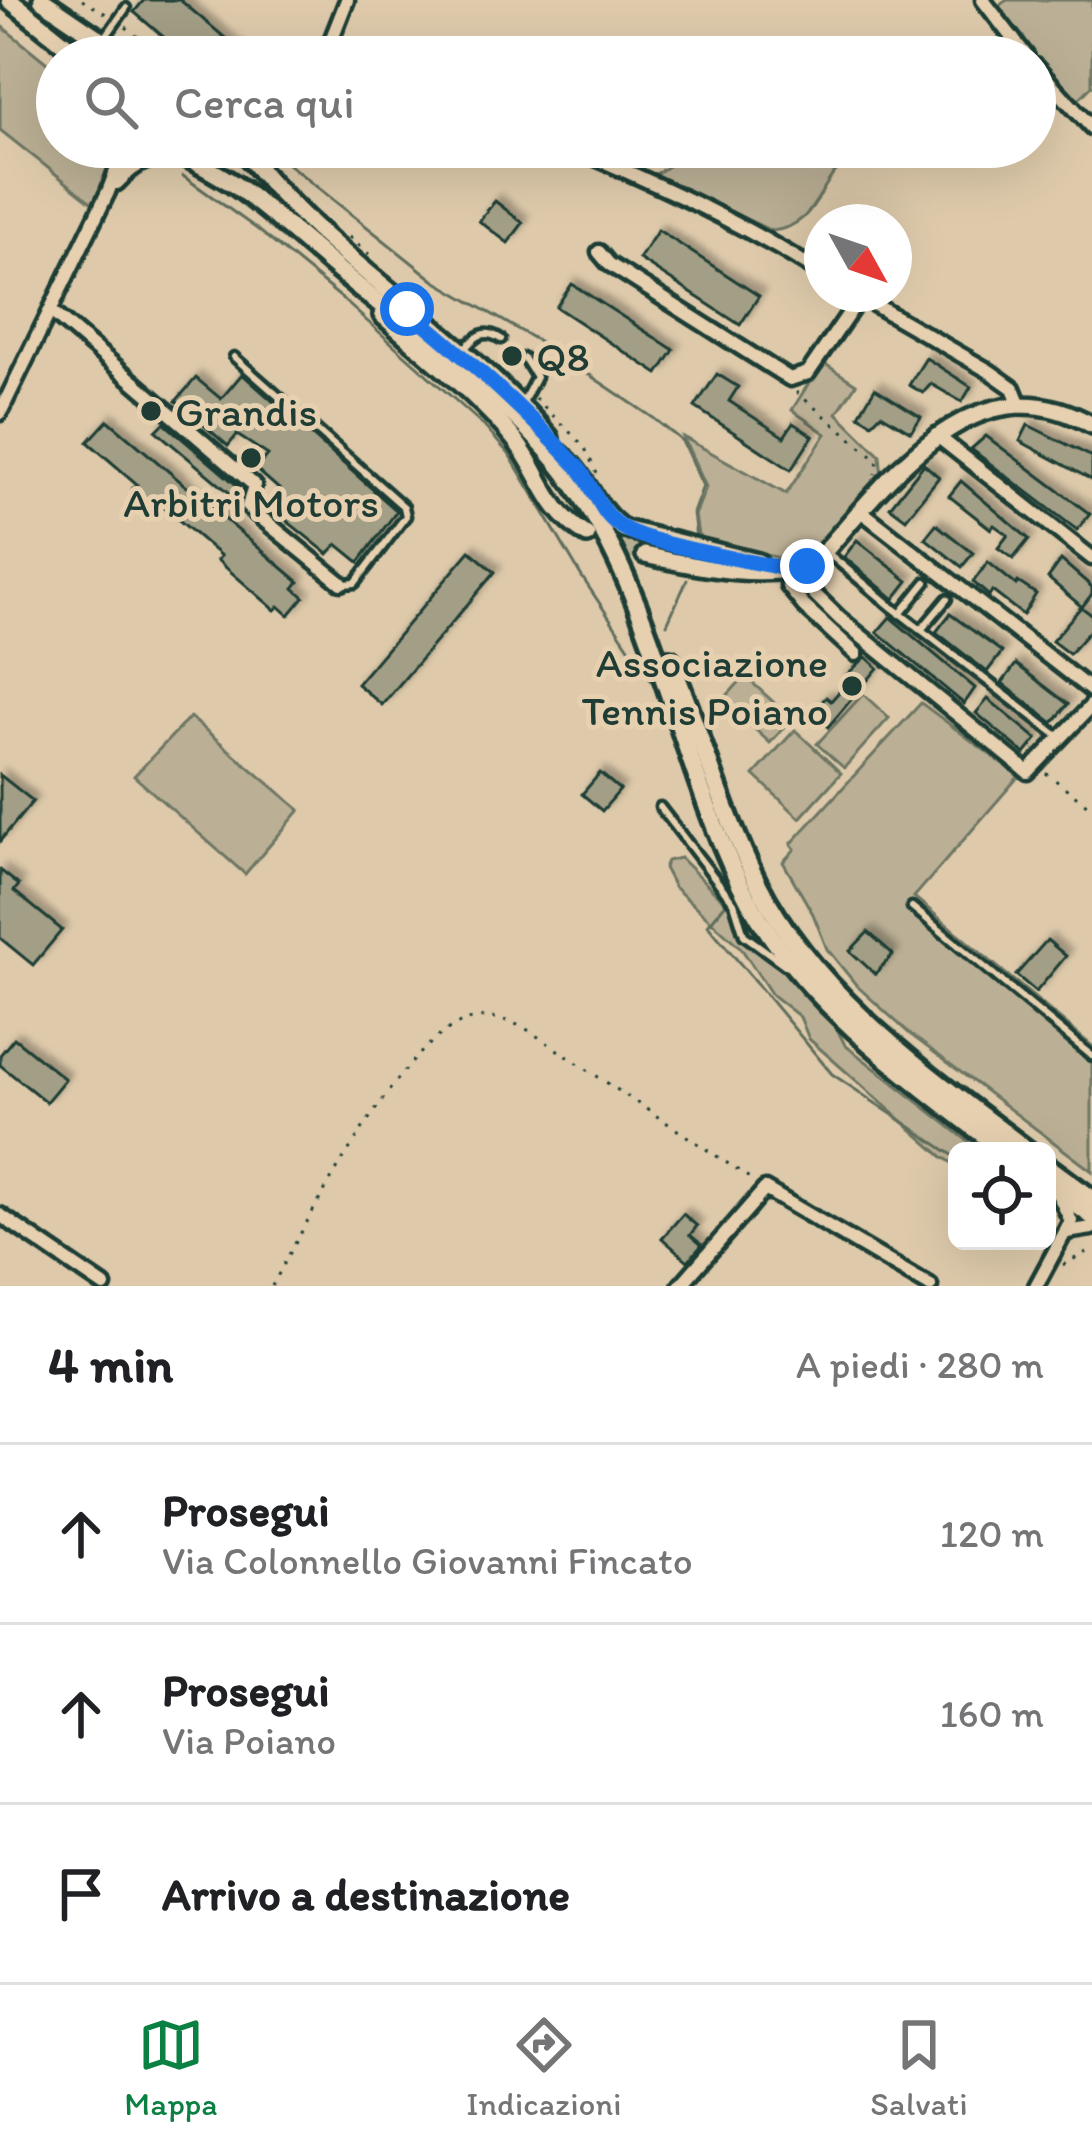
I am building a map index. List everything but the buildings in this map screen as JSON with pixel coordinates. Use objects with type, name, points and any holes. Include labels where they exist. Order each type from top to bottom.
[{"type":"main road","points":[[10,0],[55,36]]},
{"type":"main road","points":[[42,0],[93,36]]},
{"type":"main road","points":[[208,168],[457,365],[538,442],[583,498],[615,555],[660,662],[716,824],[760,918],[804,977],[861,1035],[993,1142]]},
{"type":"main road","points":[[260,168],[390,295],[520,407],[561,454],[614,536],[685,695],[732,822],[780,923],[830,989],[1016,1142]]},
{"type":"main road","points":[[1056,1173],[1092,1199]]},
{"type":"main road","points":[[1056,1191],[1092,1216]]},
{"type":"street","points":[[333,36],[347,0]]},
{"type":"street","points":[[983,0],[1011,36]]},
{"type":"street","points":[[1056,89],[1092,128]]},
{"type":"street","points":[[0,413],[117,168]]},
{"type":"street","points":[[108,193],[131,168]]},
{"type":"street","points":[[619,168],[768,240],[804,263]]},
{"type":"street","points":[[599,252],[609,264],[776,374],[798,379],[808,373],[847,312]]},
{"type":"street","points":[[333,267],[499,422],[557,512],[587,535]]},
{"type":"street","points":[[51,311],[254,485],[248,507],[341,583]]},
{"type":"street","points":[[887,312],[989,371],[1013,388],[1020,405]]},
{"type":"street","points":[[645,555],[703,568],[790,570],[807,566],[936,435],[974,416],[1020,405],[1053,407],[1092,425]]},
{"type":"street","points":[[936,435],[1092,558]]},
{"type":"street","points":[[561,454],[577,466],[609,517],[624,529],[790,570],[840,619],[1028,772],[1092,705]]},
{"type":"street","points":[[861,511],[1089,682]]},
{"type":"street","points":[[790,570],[788,586],[856,653]]},
{"type":"street","points":[[1071,1184],[1092,1187]]},
{"type":"street","points":[[680,1286],[765,1189],[931,1286]]},
{"type":"street","points":[[1036,1286],[1071,1215],[1056,1196]]},
{"type":"street","points":[[0,1215],[104,1286]]},
{"type":"street","points":[[1066,1232],[1092,1228]]},
{"type":"lane","points":[[106,36],[126,8]]},
{"type":"lane","points":[[460,352],[480,334],[501,339]]},
{"type":"lane","points":[[234,357],[404,507],[406,516],[355,583],[341,583]]},
{"type":"lane","points":[[520,407],[536,377],[524,358]]},
{"type":"lane","points":[[825,550],[1061,738]]},
{"type":"lane","points":[[900,614],[926,582]]},
{"type":"lane","points":[[921,630],[947,599]]},
{"type":"lane","points":[[660,807],[734,903],[746,937],[804,977]]},
{"type":"lane","points":[[912,907],[1092,1057]]},
{"type":"lane","points":[[746,937],[758,935],[760,918]]},
{"type":"path","points":[[82,0],[136,36]]},
{"type":"path","points":[[798,379],[800,399],[878,460],[872,478],[882,487]]},
{"type":"path","points":[[1035,764],[1092,808]]},
{"type":"path","points":[[272,1286],[370,1119],[430,1044],[471,1019],[498,1018],[528,1030],[765,1189]]},
{"type":"path","points":[[1054,1274],[1070,1258],[1092,1249]]},
{"type":"shaded area","points":[[1007,0],[1092,0],[1092,86],[1074,104],[1056,84],[1056,36],[1013,36],[991,11]]},
{"type":"shaded area","points":[[0,25],[36,54],[36,158],[0,130]]},
{"type":"shaded area","points":[[48,168],[107,168],[96,206]]},
{"type":"shaded area","points":[[665,168],[840,168],[814,204],[804,204],[804,216],[772,231],[654,175]]},
{"type":"shaded area","points":[[822,362],[856,384],[837,413],[880,455],[882,478],[812,551],[791,560],[699,542],[695,515],[706,487],[683,437],[786,494],[826,434],[792,410]]},
{"type":"shaded area","points":[[745,676],[792,719],[770,743],[723,700]]},
{"type":"shaded area","points":[[863,694],[889,718],[844,768],[817,744]]},
{"type":"shaded area","points":[[921,703],[1019,776],[914,897],[1092,1046],[1092,1171],[910,1034],[857,986],[827,949],[783,862],[795,849],[791,844]]},
{"type":"shaded area","points":[[190,717],[300,810],[245,874],[134,776]]},
{"type":"shaded area","points":[[795,730],[841,773],[800,818],[754,775]]},
{"type":"shaded area","points":[[680,858],[783,958],[793,976],[821,997],[845,1045],[969,1142],[948,1142],[948,1160],[943,1157],[809,1039],[800,1017],[772,995],[741,948],[674,887],[664,868],[667,861]]},
{"type":"waterway","points":[[293,168],[435,281],[545,345],[682,441],[703,486],[693,513],[696,538]]},
{"type":"waterway","points":[[183,176],[339,296],[482,424],[509,454],[582,577],[655,686]]},
{"type":"waterway","points":[[667,624],[687,580]]},
{"type":"waterway","points":[[728,901],[708,925],[832,1074],[948,1152]]},
{"type":"tunnel","points":[[601,540],[645,555]]},
{"type":"place","name":"Q8","points":[[512,356]]},
{"type":"place","name":"Grandis","points":[[151,411]]},
{"type":"place","name":"Arbitri Motors","points":[[251,458]]},
{"type":"place","name":"Associazione Tennis Poiano","points":[[852,686]]},
{"type":"route","points":[[407,309],[494,381],[535,422],[577,466],[615,524],[653,539],[790,570],[807,566]]}]
